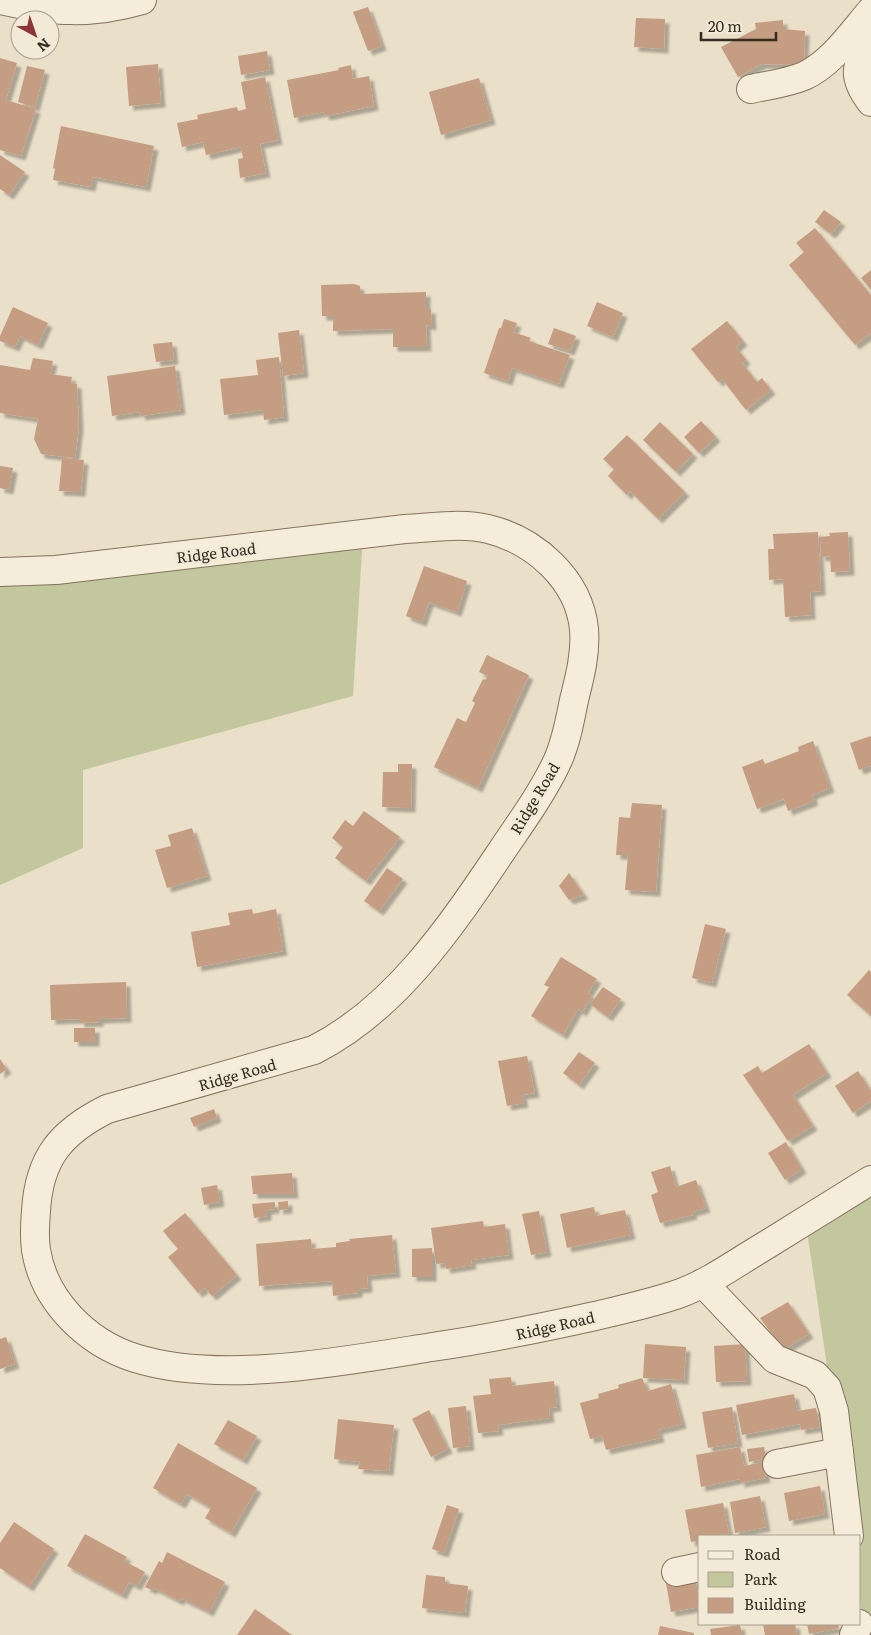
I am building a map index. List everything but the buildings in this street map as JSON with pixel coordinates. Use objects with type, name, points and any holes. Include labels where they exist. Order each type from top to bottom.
[{"type":"street","points":[[1,0],[51,11],[74,11],[96,9],[142,0]]},
{"type":"street","points":[[751,89],[803,76],[815,69],[831,56],[871,11]]},
{"type":"street","points":[[871,40],[861,55],[856,72],[861,88],[871,102]]},
{"type":"street","name":"Ridge Road","points":[[0,572],[56,570],[404,529],[451,526],[486,528],[530,546],[552,565],[566,583],[578,604],[584,628],[584,656],[571,714],[557,761],[517,828],[456,918],[392,993],[363,1020],[337,1038],[314,1050],[252,1070],[107,1109],[85,1120],[62,1142],[46,1161],[38,1180],[36,1250],[46,1283],[72,1319],[94,1339],[135,1358],[194,1368],[257,1368],[336,1362],[514,1334],[649,1303],[703,1283],[871,1180]]},
{"type":"street","points":[[703,1283],[776,1359],[815,1374],[827,1388],[834,1411],[848,1535]]},
{"type":"street","points":[[777,1464],[839,1452]]},
{"type":"green space","points":[[363,535],[353,696],[83,770],[83,848],[0,885],[0,575]]},
{"type":"green space","points":[[871,1183],[871,1635],[857,1635],[863,1623],[861,1607],[861,1535],[852,1535],[806,1224]]}]
